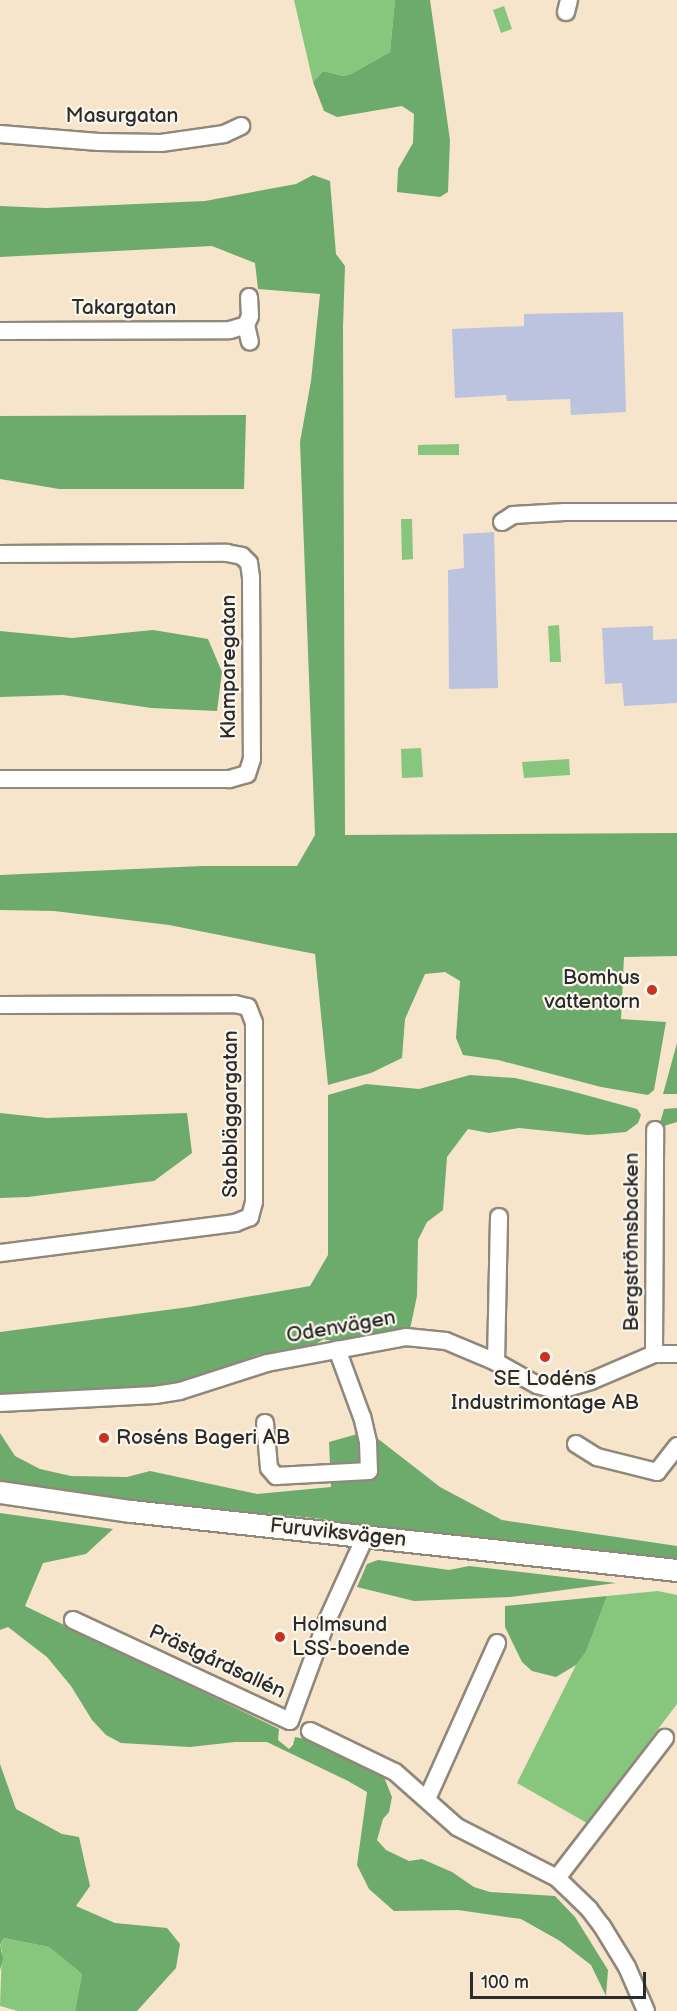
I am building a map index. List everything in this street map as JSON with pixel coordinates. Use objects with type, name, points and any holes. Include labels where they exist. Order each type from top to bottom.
[{"type":"main road","name":"Furuviksvägen","points":[[0,1492],[131,1511],[677,1570]]},
{"type":"street","name":"Masurgatan","points":[[0,134],[99,142],[161,143],[224,134],[241,126]]},
{"type":"street","name":"Takargatan","points":[[0,331],[230,330],[248,334],[249,297]]},
{"type":"street","points":[[502,522],[513,515],[565,512],[677,512]]},
{"type":"street","name":"Klamparegatan","points":[[0,554],[237,554],[248,552],[251,588],[252,759],[247,774],[229,779],[0,779]]},
{"type":"street","name":"Stabbläggargatan","points":[[0,1005],[235,1004],[248,1007],[254,1023],[254,1209],[249,1217],[242,1221],[0,1253]]},
{"type":"street","name":"Bergströmsbacken","points":[[654,1354],[655,1130]]},
{"type":"street","points":[[496,1362],[499,1217]]},
{"type":"street","name":"Odenvägen","points":[[0,1403],[172,1393],[192,1389],[267,1363],[394,1338],[423,1337],[446,1341],[496,1362],[537,1385],[558,1389],[591,1382],[654,1354],[677,1354]]},
{"type":"street","points":[[265,1423],[269,1468],[276,1476],[369,1471],[368,1442],[363,1417],[337,1349]]},
{"type":"street","points":[[576,1444],[597,1457],[657,1472],[677,1446]]},
{"type":"street","name":"Prästgårdsallén","points":[[73,1620],[290,1721],[326,1623],[366,1536]]},
{"type":"street","points":[[427,1799],[497,1643]]},
{"type":"street","points":[[310,1731],[395,1773],[457,1827],[557,1878],[589,1909],[612,1942],[627,1967],[646,2011]]},
{"type":"street","points":[[557,1878],[665,1738]]},
{"type":"shaded area","points":[[623,312],[626,412],[571,415],[570,399],[507,401],[506,395],[455,398],[452,329],[524,326],[524,314]]},
{"type":"shaded area","points":[[494,532],[498,688],[449,689],[448,570],[464,568],[463,534]]},
{"type":"shaded area","points":[[653,626],[653,640],[677,639],[677,703],[624,706],[622,683],[605,684],[602,628]]},
{"type":"green space","points":[[294,0],[395,0],[390,52],[351,74],[343,76],[323,71],[313,82]]},
{"type":"green space","points":[[395,0],[430,0],[450,140],[448,192],[440,197],[397,192],[398,169],[413,143],[414,114],[402,106],[337,117],[324,111],[313,82],[323,71],[343,76],[351,74],[390,52]]},
{"type":"green space","points":[[504,6],[512,29],[501,33],[493,10]]},
{"type":"green space","points":[[313,175],[330,181],[336,254],[345,266],[343,327],[345,835],[677,833],[677,956],[624,957],[621,1019],[666,1022],[654,1090],[648,1095],[601,1087],[498,1060],[463,1055],[456,1038],[460,981],[445,972],[425,974],[405,1019],[402,1058],[371,1073],[328,1085],[315,954],[169,925],[54,911],[0,910],[0,875],[202,866],[297,866],[315,835],[300,442],[311,381],[320,294],[258,289],[255,263],[212,246],[0,257],[0,206],[46,208],[205,201],[296,184]]},
{"type":"green space","points":[[246,415],[244,489],[59,489],[0,479],[0,416]]},
{"type":"green space","points":[[459,444],[459,455],[418,455],[418,445]]},
{"type":"green space","points":[[401,519],[412,519],[413,559],[402,560]]},
{"type":"green space","points":[[559,625],[561,662],[550,662],[548,626]]},
{"type":"green space","points":[[153,630],[208,639],[222,672],[217,711],[151,708],[63,695],[0,697],[0,631],[72,638]]},
{"type":"green space","points":[[421,748],[423,777],[402,778],[401,749]]},
{"type":"green space","points":[[569,759],[570,775],[524,778],[522,762]]},
{"type":"green space","points":[[677,1043],[677,1094],[663,1094]]},
{"type":"green space","points":[[470,1075],[515,1078],[571,1091],[637,1109],[641,1115],[638,1123],[626,1132],[604,1134],[588,1135],[519,1128],[489,1133],[468,1129],[447,1157],[443,1210],[427,1222],[418,1240],[417,1296],[410,1329],[335,1342],[324,1339],[298,1354],[260,1354],[176,1385],[144,1390],[0,1398],[0,1332],[189,1307],[310,1286],[328,1255],[328,1095],[366,1084],[419,1089]]},
{"type":"green space","points":[[677,1108],[677,1122],[664,1126],[660,1123],[664,1109]]},
{"type":"green space","points":[[0,1113],[46,1118],[187,1113],[192,1153],[154,1181],[28,1197],[0,1198]]},
{"type":"green space","points":[[368,1431],[440,1487],[502,1520],[677,1546],[677,1558],[664,1561],[363,1528],[323,1519],[262,1513],[246,1517],[0,1487],[0,1433],[15,1456],[40,1469],[71,1476],[127,1477],[150,1471],[257,1494],[331,1487],[329,1442]]},
{"type":"green space","points":[[0,1513],[113,1529],[86,1554],[43,1563],[25,1606],[279,1729],[278,1740],[289,1749],[295,1737],[306,1739],[384,1777],[392,1797],[389,1812],[383,1819],[377,1840],[386,1850],[409,1861],[422,1859],[452,1872],[474,1887],[490,1892],[555,1896],[575,1917],[608,1970],[606,1996],[591,1965],[560,1941],[521,1919],[458,1910],[394,1911],[369,1889],[357,1865],[367,1792],[348,1781],[267,1742],[235,1742],[190,1747],[121,1743],[106,1735],[92,1720],[71,1686],[47,1657],[8,1627],[0,1630]]},
{"type":"green space","points":[[378,1560],[449,1570],[469,1566],[616,1583],[511,1597],[414,1601],[357,1587],[367,1564]]},
{"type":"green space","points":[[658,1591],[677,1595],[677,1704],[587,1823],[517,1783],[576,1665],[586,1652],[607,1596]]},
{"type":"green space","points":[[607,1596],[586,1652],[576,1665],[556,1677],[532,1671],[522,1662],[505,1627],[505,1606]]},
{"type":"green space","points":[[0,1764],[16,1809],[62,1834],[79,1837],[90,1886],[76,1906],[115,1923],[167,1928],[180,1944],[176,1968],[137,2011],[75,2011],[82,1974],[49,1947],[4,1938],[0,1945]]},
{"type":"green space","points":[[4,1938],[49,1947],[82,1974],[75,2011],[18,2011],[0,2006],[2,1951],[0,1946]]},
{"type":"green space","points":[[0,1945],[3,1959],[0,1970]]},
{"type":"place","name":"Bomhus vattentorn","points":[[652,990]]},
{"type":"place","name":"SE Lodéns Industrimontage AB","points":[[545,1357]]},
{"type":"place","name":"Roséns Bageri AB","points":[[104,1438]]},
{"type":"place","name":"Holmsund LSS-boende","points":[[280,1637]]}]
